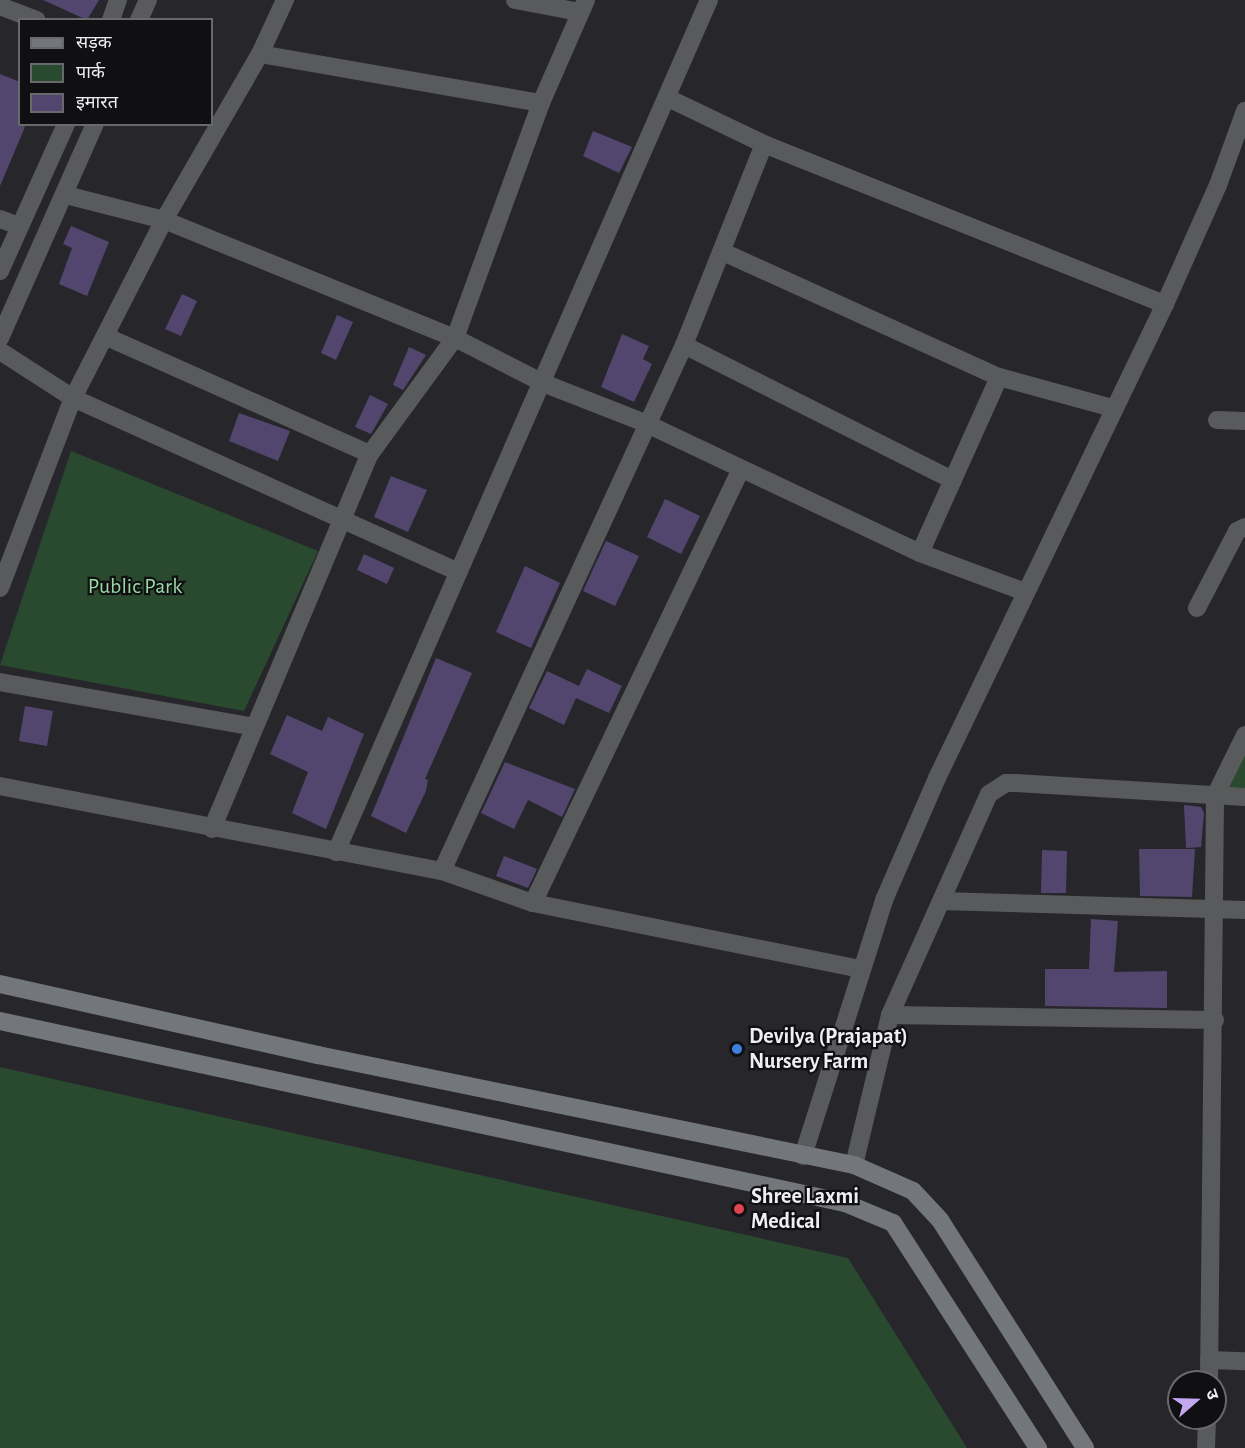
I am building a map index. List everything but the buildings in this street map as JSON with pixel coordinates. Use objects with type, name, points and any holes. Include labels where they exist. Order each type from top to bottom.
[{"type":"main road","points":[[0,984],[802,1156],[854,1165],[913,1191],[940,1220],[1085,1448]]},
{"type":"main road","points":[[0,1021],[844,1203],[893,1222],[1038,1448]]},
{"type":"street","points":[[112,18],[118,0]]},
{"type":"street","points":[[141,18],[148,0]]},
{"type":"street","points":[[0,588],[74,398],[107,337],[164,220],[260,54],[285,0]]},
{"type":"street","points":[[212,829],[370,454],[455,338],[541,103],[583,6],[515,0]]},
{"type":"street","points":[[336,852],[709,0]]},
{"type":"street","points":[[0,6],[31,18]]},
{"type":"street","points":[[260,54],[541,103]]},
{"type":"street","points":[[668,98],[765,144],[1165,304]]},
{"type":"street","points":[[802,1156],[860,969],[884,900],[937,778],[1112,408],[1165,304],[1245,111]]},
{"type":"street","points":[[0,271],[65,126]]},
{"type":"street","points":[[0,338],[66,195],[94,126]]},
{"type":"street","points":[[442,871],[645,423],[684,345],[765,144]]},
{"type":"street","points":[[66,195],[164,220],[455,338],[543,383],[645,423],[740,471],[920,554],[1025,592]]},
{"type":"street","points":[[0,219],[19,226]]},
{"type":"street","points":[[723,252],[999,377],[1112,408]]},
{"type":"street","points":[[107,337],[370,454]]},
{"type":"street","points":[[684,345],[952,480]]},
{"type":"street","points":[[0,351],[74,398],[459,572]]},
{"type":"street","points":[[920,554],[999,377]]},
{"type":"street","points":[[1217,420],[1245,421]]},
{"type":"street","points":[[533,903],[740,471]]},
{"type":"street","points":[[1197,608],[1237,531],[1245,527]]},
{"type":"street","points":[[0,682],[254,727]]},
{"type":"street","points":[[1209,1370],[1215,1020],[1215,796],[1245,735]]},
{"type":"street","points":[[854,1165],[890,1015],[985,801],[1006,783],[1100,786],[1245,797]]},
{"type":"street","points":[[0,786],[212,829],[442,871],[533,903],[860,969]]},
{"type":"street","points":[[942,901],[1245,910]]},
{"type":"street","points":[[890,1015],[1215,1020]]},
{"type":"street","points":[[1209,1360],[1245,1361]]},
{"type":"street","points":[[1206,1448],[1207,1430]]},
{"type":"green space","name":"Public Park","points":[[71,451],[318,551],[244,711],[0,665]]},
{"type":"green space","points":[[1245,754],[1245,793],[1227,792]]},
{"type":"green space","points":[[0,1067],[848,1258],[967,1448],[0,1448]]},
{"type":"place","name":"Devilya (Prajapat) Nursery Farm","points":[[737,1049]]},
{"type":"place","name":"Shree Laxmi Medical","points":[[739,1209]]}]
